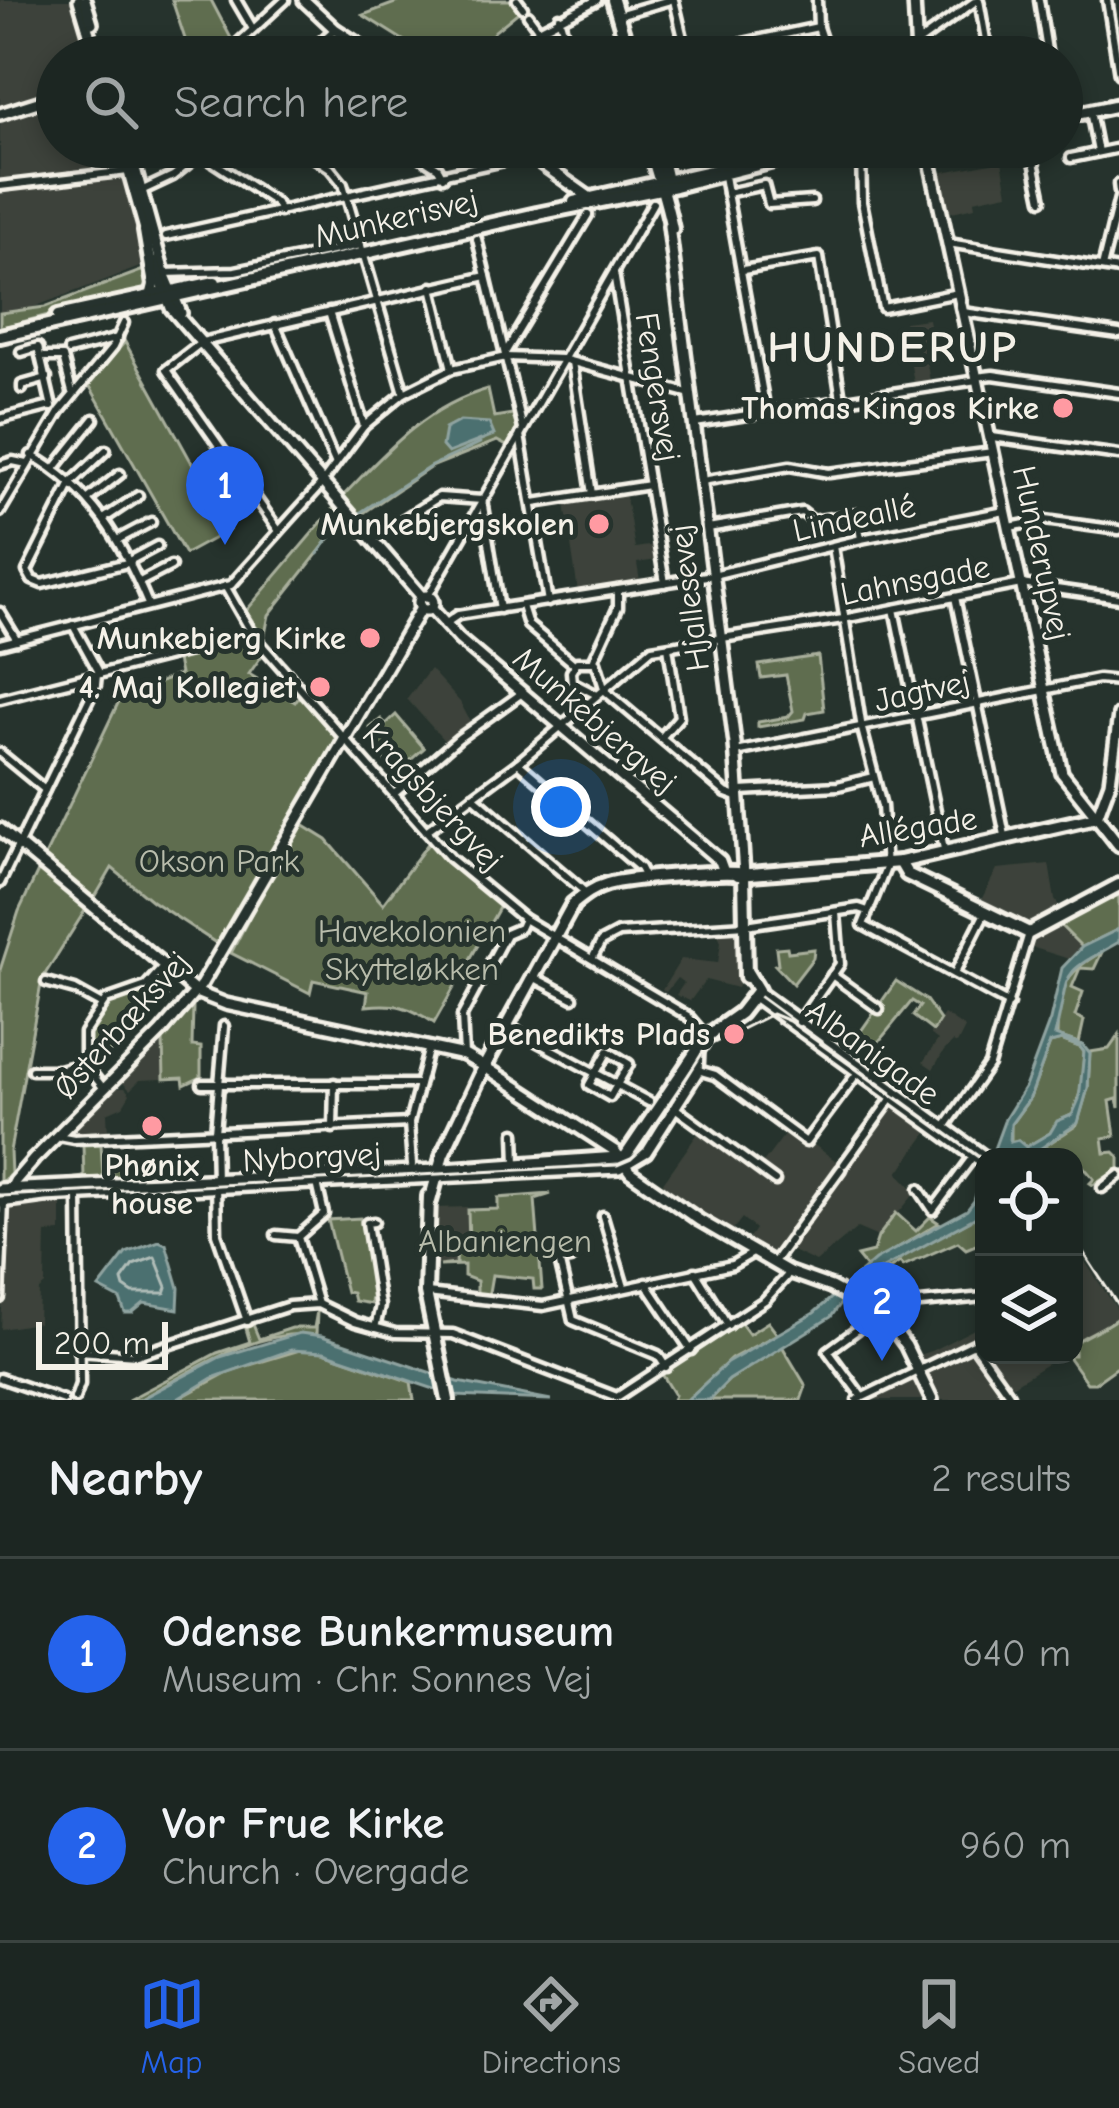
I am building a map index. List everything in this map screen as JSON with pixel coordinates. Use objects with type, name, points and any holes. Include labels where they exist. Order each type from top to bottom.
[{"type":"main road","points":[[614,0],[624,36]]},
{"type":"main road","points":[[1083,112],[1119,105]]},
{"type":"main road","points":[[659,168],[672,234]]},
{"type":"main road","name":"Munkerisvej","points":[[0,336],[51,318],[739,168]]},
{"type":"main road","points":[[145,231],[154,285],[166,295]]},
{"type":"main road","name":"Munkerisvej","points":[[0,336],[99,315],[209,283],[266,274]]},
{"type":"main road","name":"Hunderupvej","points":[[1097,817],[1117,838]]},
{"type":"main road","name":"Allégade","points":[[744,874],[899,862],[1097,817]]},
{"type":"main road","points":[[899,862],[907,874],[1029,933],[1119,885]]},
{"type":"main road","points":[[699,876],[744,874]]},
{"type":"main road","points":[[448,1398],[426,1293],[433,1176],[484,1067],[566,913],[586,893],[608,884],[744,874]]},
{"type":"main road","name":"Hjallesevej","points":[[744,874],[747,951]]},
{"type":"main road","name":"Albanigade","points":[[747,951],[747,972],[756,994]]},
{"type":"main road","points":[[624,1163],[702,1041],[740,1013],[756,994]]},
{"type":"main road","name":"Nyborgvej","points":[[433,1176],[516,1165],[624,1163]]},
{"type":"street","points":[[82,0],[93,36]]},
{"type":"street","points":[[236,0],[254,29]]},
{"type":"street","points":[[246,36],[285,0]]},
{"type":"street","points":[[306,0],[346,36]]},
{"type":"street","points":[[518,0],[538,30]]},
{"type":"street","points":[[531,36],[597,0]]},
{"type":"street","points":[[618,15],[672,0],[682,36]]},
{"type":"street","points":[[817,0],[821,36]]},
{"type":"street","points":[[914,0],[916,36]]},
{"type":"street","points":[[927,36],[978,0],[984,36]]},
{"type":"street","points":[[1039,0],[1045,36]]},
{"type":"street","points":[[1107,0],[1119,74]]},
{"type":"street","points":[[559,17],[565,36]]},
{"type":"street","points":[[779,36],[818,28]]},
{"type":"street","points":[[327,36],[335,29]]},
{"type":"street","points":[[0,113],[36,102]]},
{"type":"street","points":[[1090,111],[1098,152]]},
{"type":"street","points":[[1083,155],[1119,148]]},
{"type":"street","name":"Munkebjergvej","points":[[128,168],[145,231]]},
{"type":"street","name":"Munkebjergvej","points":[[133,168],[164,273],[166,295],[202,342],[446,624],[720,861],[724,872]]},
{"type":"street","points":[[141,191],[183,168]]},
{"type":"street","points":[[222,168],[276,203],[280,212]]},
{"type":"street","points":[[328,168],[336,174],[347,198],[404,393]]},
{"type":"street","points":[[438,168],[443,177]]},
{"type":"street","points":[[166,236],[469,168]]},
{"type":"street","points":[[505,355],[587,204],[550,168]]},
{"type":"street","points":[[862,168],[866,221],[883,308],[958,293]]},
{"type":"street","name":"Hunderupvej","points":[[932,168],[1062,773],[1097,817]]},
{"type":"street","points":[[1035,168],[1042,200]]},
{"type":"street","points":[[0,186],[128,171]]},
{"type":"street","points":[[725,171],[766,412]]},
{"type":"street","points":[[727,193],[764,185],[769,204],[812,201]]},
{"type":"street","points":[[1102,267],[1119,191]]},
{"type":"street","name":"Østerbæksvej","points":[[2,1202],[6,1189],[196,992],[653,203]]},
{"type":"street","name":"Hjallesevej","points":[[672,234],[736,752],[744,874]]},
{"type":"street","points":[[477,239],[521,432],[548,602]]},
{"type":"street","points":[[948,243],[1119,270]]},
{"type":"street","name":"Munkerisvej","points":[[164,273],[235,272],[362,249]]},
{"type":"street","points":[[743,270],[818,257],[841,399]]},
{"type":"street","name":"Fengersvej","points":[[613,272],[618,280],[665,583]]},
{"type":"street","points":[[279,531],[166,370],[202,342],[486,276]]},
{"type":"street","points":[[432,287],[452,369]]},
{"type":"street","points":[[329,312],[364,426]]},
{"type":"street","points":[[962,312],[1119,334]]},
{"type":"street","points":[[0,512],[56,409],[118,338],[124,323]]},
{"type":"street","points":[[275,325],[335,462]]},
{"type":"street","points":[[68,351],[118,338]]},
{"type":"street","points":[[21,352],[38,347],[56,409]]},
{"type":"street","points":[[0,644],[231,585],[322,482],[364,426],[404,393],[452,369],[505,355],[562,359],[691,394]]},
{"type":"street","points":[[44,357],[64,357],[73,394]]},
{"type":"street","points":[[572,362],[592,494]]},
{"type":"street","points":[[695,423],[993,375],[1119,393]]},
{"type":"street","points":[[22,389],[22,385],[47,378]]},
{"type":"street","points":[[0,419],[56,409]]},
{"type":"street","points":[[54,470],[94,419]]},
{"type":"street","points":[[989,437],[1119,455]]},
{"type":"street","points":[[106,449],[71,483],[29,560],[28,576],[42,584],[131,561],[157,546]]},
{"type":"street","points":[[702,481],[790,466],[829,473],[993,452]]},
{"type":"street","points":[[0,465],[29,459],[54,470],[88,499],[119,539],[149,606]]},
{"type":"street","points":[[88,499],[120,474]]},
{"type":"street","points":[[532,503],[649,485]]},
{"type":"street","points":[[105,518],[139,496]]},
{"type":"street","points":[[372,539],[439,497],[482,500],[500,609]]},
{"type":"street","points":[[708,528],[802,512],[813,521],[856,514],[861,539]]},
{"type":"street","name":"Lindeallé","points":[[446,624],[458,615],[713,575],[861,539],[1005,512]]},
{"type":"street","points":[[1008,527],[1046,520],[1119,530]]},
{"type":"street","points":[[119,539],[151,522]]},
{"type":"street","points":[[833,546],[862,729],[882,806],[885,863],[863,925],[1009,1004]]},
{"type":"street","points":[[140,582],[171,566]]},
{"type":"street","name":"Lahnsgade","points":[[668,647],[1021,584],[1119,598]]},
{"type":"street","name":"Kragsbjergvej","points":[[225,586],[253,635],[470,877],[524,920],[688,1016],[702,1041]]},
{"type":"street","points":[[593,660],[616,613],[618,590]]},
{"type":"street","points":[[955,597],[1006,840]]},
{"type":"street","points":[[522,606],[528,625],[574,664]]},
{"type":"street","points":[[894,609],[944,853]]},
{"type":"street","points":[[0,612],[17,640]]},
{"type":"street","points":[[0,883],[96,685],[98,674],[73,626]]},
{"type":"street","points":[[0,699],[253,635]]},
{"type":"street","points":[[426,831],[518,763],[643,654],[668,647],[679,717],[661,739]]},
{"type":"street","points":[[574,664],[593,660]]},
{"type":"street","points":[[593,660],[604,688],[726,793],[838,786],[874,777]]},
{"type":"street","points":[[574,664],[574,684],[597,694]]},
{"type":"street","name":"Jagtvej","points":[[736,752],[1098,679],[1119,681]]},
{"type":"street","points":[[394,794],[522,693]]},
{"type":"street","points":[[1097,817],[1110,782],[1119,715]]},
{"type":"street","points":[[0,753],[45,790]]},
{"type":"street","points":[[518,763],[640,868],[645,880]]},
{"type":"street","points":[[473,796],[586,893]]},
{"type":"street","points":[[0,829],[196,992],[226,1004],[464,1055],[530,1094],[699,1220],[795,1274],[880,1313],[932,1400]]},
{"type":"street","points":[[592,957],[601,942],[618,933],[746,925],[859,908],[868,911]]},
{"type":"street","points":[[799,1022],[842,956],[836,911]]},
{"type":"street","points":[[954,974],[985,913]]},
{"type":"street","points":[[464,1055],[462,1016],[506,934],[520,928],[524,920]]},
{"type":"street","points":[[945,1127],[988,1065],[1029,933]]},
{"type":"street","points":[[104,1089],[84,1063],[84,1033],[111,996],[146,986],[164,966]]},
{"type":"street","points":[[832,975],[879,1009]]},
{"type":"street","points":[[532,976],[574,998]]},
{"type":"street","points":[[46,982],[75,990],[102,1005]]},
{"type":"street","name":"Albanigade","points":[[756,994],[975,1154]]},
{"type":"street","name":"Albanigade","points":[[756,994],[862,1070]]},
{"type":"street","points":[[506,1025],[650,1102]]},
{"type":"street","points":[[224,1026],[214,1132],[217,1234],[247,1321]]},
{"type":"street","points":[[624,1163],[646,1152],[675,1108],[698,1070],[702,1041]]},
{"type":"street","points":[[412,1165],[409,1123],[429,1047]]},
{"type":"street","points":[[608,1051],[629,1064],[618,1082],[610,1096],[589,1084],[608,1051]]},
{"type":"street","points":[[32,1070],[59,1070],[84,1063]]},
{"type":"street","points":[[698,1070],[715,1075],[806,1142],[862,1070]]},
{"type":"street","points":[[333,1128],[334,1083]]},
{"type":"street","points":[[202,1084],[419,1084]]},
{"type":"street","points":[[777,1258],[894,1095]]},
{"type":"street","name":"Albanigade","points":[[894,1095],[975,1153]]},
{"type":"street","points":[[675,1108],[775,1181]]},
{"type":"street","points":[[58,1136],[409,1123]]},
{"type":"street","points":[[515,1132],[516,1165]]},
{"type":"street","name":"Nyborgvej","points":[[6,1189],[316,1183],[624,1163]]},
{"type":"street","points":[[919,1189],[933,1210],[975,1164]]},
{"type":"street","points":[[1102,1188],[1119,1174]]},
{"type":"street","name":"Nyborgvej","points":[[2,1202],[216,1185],[433,1176]]},
{"type":"street","points":[[298,1238],[324,1214],[316,1183]]},
{"type":"street","points":[[0,1378],[70,1400],[80,1388],[77,1195]]},
{"type":"street","points":[[0,1298],[2,1202]]},
{"type":"street","points":[[603,1216],[624,1287]]},
{"type":"street","points":[[374,1222],[367,1223],[380,1306],[375,1328]]},
{"type":"street","points":[[276,1235],[298,1238]]},
{"type":"street","points":[[298,1238],[317,1304]]},
{"type":"street","points":[[426,1293],[532,1307],[732,1264],[758,1252]]},
{"type":"street","points":[[570,1258],[560,1260],[572,1320],[658,1355],[665,1367]]},
{"type":"street","points":[[695,1272],[728,1325]]},
{"type":"street","points":[[78,1351],[137,1355],[289,1306],[317,1304],[375,1328],[453,1334],[613,1396],[623,1395],[765,1300],[786,1277]]},
{"type":"street","points":[[645,1282],[691,1350]]},
{"type":"street","points":[[975,1299],[906,1304],[880,1313],[828,1351],[859,1399],[974,1345],[1006,1394]]},
{"type":"shaded area","points":[[0,0],[71,0],[82,36],[36,36],[36,168],[120,168],[145,265],[26,310],[0,313]]},
{"type":"shaded area","points":[[1003,168],[1008,193],[974,200],[975,207],[947,213],[938,173]]},
{"type":"shaded area","points":[[928,319],[933,349],[925,351],[930,382],[914,384],[904,322]]},
{"type":"shaded area","name":"Munkebjergskolen","points":[[625,492],[635,548],[655,545],[657,560],[637,563],[640,582],[578,592],[565,503]]},
{"type":"shaded area","points":[[430,669],[460,702],[471,723],[447,744],[407,699]]},
{"type":"shaded area","points":[[1049,864],[1055,900],[1062,910],[1024,927],[979,904],[997,869]]},
{"type":"shaded area","points":[[1062,925],[1082,947],[1069,959],[1031,947],[1033,939]]},
{"type":"shaded area","points":[[740,930],[743,975],[737,988],[706,980],[690,1001],[676,995],[684,983],[677,978],[666,992],[662,990],[681,959],[718,963],[721,941],[717,932]]},
{"type":"shaded area","points":[[944,1014],[965,1028],[933,1069],[923,1062],[938,1040],[930,1034]]},
{"type":"shaded area","points":[[163,1039],[164,1079],[140,1080],[130,1090],[121,1081]]},
{"type":"shaded area","points":[[114,1088],[125,1088],[130,1094],[123,1106],[107,1113],[108,1133],[74,1134],[72,1130]]},
{"type":"shaded area","points":[[888,1099],[928,1131],[898,1173],[916,1192],[878,1237],[857,1228],[816,1262],[788,1249],[777,1261],[747,1241],[755,1229],[742,1218],[731,1232],[660,1187],[701,1129],[758,1170],[790,1127],[840,1164]]},
{"type":"shaded area","points":[[61,1199],[61,1232],[46,1233],[45,1285],[39,1290],[38,1323],[1,1329],[7,1209]]},
{"type":"shaded area","points":[[467,1207],[469,1244],[464,1244],[464,1264],[432,1265],[435,1208]]},
{"type":"shaded area","points":[[1083,1258],[1119,1312],[1111,1324],[1083,1338]]},
{"type":"shaded area","points":[[975,1329],[975,1364],[1047,1364],[1008,1388],[1016,1400],[862,1400],[912,1374],[905,1359]]},
{"type":"green space","points":[[172,0],[211,0],[230,36],[184,36]]},
{"type":"green space","points":[[403,0],[514,0],[521,10],[491,36],[396,36],[363,15]]},
{"type":"green space","points":[[146,269],[150,283],[145,289],[0,328],[0,313],[45,307]]},
{"type":"green space","points":[[125,342],[229,530],[185,554],[88,383]]},
{"type":"green space","points":[[488,389],[494,417],[513,414],[517,429],[507,446],[497,441],[431,467],[359,516],[342,497],[426,419]]},
{"type":"green space","points":[[336,505],[350,520],[336,530],[269,615],[264,639],[246,611]]},
{"type":"green space","name":"Okson Park","points":[[251,641],[263,654],[249,674],[295,702],[299,696],[335,741],[219,945],[112,868],[94,899],[44,858],[120,699],[180,674],[177,660]]},
{"type":"green space","points":[[818,656],[824,710],[807,713],[805,719],[758,727],[758,722],[788,717],[793,711],[786,675],[761,678],[759,665]]},
{"type":"green space","points":[[396,715],[424,748],[396,773],[372,745],[370,728]]},
{"type":"green space","name":"Havekolonien Skytteløkken","points":[[298,822],[327,840],[383,904],[430,841],[500,906],[434,1023],[402,1007],[366,1006],[368,992],[313,980],[310,993],[231,953]]},
{"type":"green space","points":[[39,869],[86,909],[42,979],[10,1151],[11,1174],[0,1183],[0,970]]},
{"type":"green space","points":[[1119,890],[1119,929],[1082,947],[1060,925]]},
{"type":"green space","points":[[787,947],[788,952],[814,949],[813,958],[793,984],[775,965],[776,948]]},
{"type":"green space","points":[[1102,952],[1094,969],[1080,968],[1072,987],[1083,992],[1075,1016],[1084,1020],[1079,1043],[1057,1036],[1064,985],[1078,968]]},
{"type":"green space","points":[[896,981],[926,1000],[940,1020],[933,1031],[913,1016],[920,1006],[912,1001],[862,1062],[847,1051]]},
{"type":"green space","points":[[159,983],[170,993],[165,1004],[146,1012],[148,1019],[133,1025],[135,1033],[119,1039],[121,1047],[106,1053],[108,1060],[91,1067],[85,1041],[109,1001]]},
{"type":"green space","points":[[193,1007],[192,1046],[201,1047],[201,1077],[184,1085],[183,1078],[164,1079],[163,1039]]},
{"type":"green space","points":[[1119,1035],[1119,1108],[1117,1099],[1110,1101],[1115,1136],[1103,1138],[1105,1153],[1119,1157],[1119,1169],[1093,1185],[1094,1179],[1083,1166],[1083,1148],[1042,1148],[1077,1125],[1088,1088],[1090,1052],[1109,1049]]},
{"type":"green space","points":[[1061,1040],[1084,1053],[1073,1114],[1026,1147],[1018,1140],[1011,1142],[1011,1124],[1030,1098],[1050,1043]]},
{"type":"green space","points":[[101,1144],[103,1177],[112,1176],[112,1160],[128,1160],[129,1178],[77,1181],[84,1177],[83,1145]]},
{"type":"green space","name":"Albaniengen","points":[[551,1194],[535,1199],[542,1289],[534,1289],[533,1279],[492,1275],[488,1298],[477,1297],[477,1281],[464,1276],[464,1265],[439,1266],[456,1264],[457,1246],[441,1244],[441,1240],[469,1244],[468,1210],[498,1209],[498,1198]]},
{"type":"green space","points":[[896,1213],[916,1231],[930,1217],[939,1223],[866,1267],[857,1256],[873,1252]]},
{"type":"green space","points":[[360,1218],[376,1298],[371,1299],[372,1304],[354,1301],[352,1293],[346,1292],[328,1220]]},
{"type":"green space","points":[[975,1218],[975,1245],[966,1249],[958,1242],[903,1266],[900,1262],[849,1292],[895,1260]]},
{"type":"green space","points":[[317,1311],[316,1335],[246,1345],[139,1400],[128,1400],[217,1353],[250,1342],[245,1325],[252,1322],[259,1339],[292,1328],[314,1328]]},
{"type":"green space","points":[[1119,1317],[1119,1370],[1087,1383],[1073,1364],[1083,1364],[1083,1338]]},
{"type":"green space","points":[[740,1322],[749,1334],[768,1322],[777,1334],[731,1359],[687,1400],[673,1400],[675,1395],[662,1374]]},
{"type":"green space","points":[[782,1346],[806,1386],[801,1400],[709,1400],[729,1380]]},
{"type":"green space","points":[[303,1349],[411,1382],[414,1400],[176,1400],[230,1371]]},
{"type":"water","points":[[460,421],[489,423],[494,435],[448,453],[442,446],[445,429]]},
{"type":"water","points":[[1119,929],[1119,942],[1069,976],[1055,1035],[1083,1045],[1090,1054],[1088,1088],[1078,1123],[1041,1148],[994,1148],[1025,1087],[1050,1020],[1062,968],[1082,947]],"holes":[[[1062,1040],[1084,1052],[1079,1099],[1072,1115],[1057,1121],[1050,1133],[1026,1147],[1018,1140],[1010,1142],[1011,1124],[1030,1098],[1050,1043]]]},
{"type":"water","points":[[974,1201],[975,1218],[874,1273],[849,1292],[831,1317],[729,1380],[709,1400],[687,1400],[727,1363],[814,1313],[875,1260],[967,1210]]},
{"type":"water","points":[[159,1241],[166,1244],[179,1288],[178,1309],[144,1303],[125,1313],[120,1299],[99,1288],[126,1253]]},
{"type":"water","points":[[300,1333],[322,1336],[458,1382],[551,1400],[455,1396],[324,1352],[291,1350],[212,1378],[176,1400],[139,1400],[220,1357]]},
{"type":"waterway","points":[[361,512],[431,466],[480,443]]},
{"type":"waterway","points":[[318,554],[346,521]]},
{"type":"tram line","points":[[0,1196],[617,1165],[643,1148],[706,1047],[772,1014],[789,1021],[975,1155]]},
{"type":"tram line","points":[[1083,1252],[1119,1307]]},
{"type":"place","name":"Thomas Kingos Kirke","points":[[1063,408]]},
{"type":"place","name":"Munkebjergskolen","points":[[599,524]]},
{"type":"place","name":"Odense Bunkermuseum","points":[[225,545]]},
{"type":"place","name":"Munkebjerg Kirke","points":[[370,638]]},
{"type":"place","name":"4. Maj Kollegiet","points":[[320,687]]},
{"type":"place","name":"Benedikts Plads","points":[[734,1034]]},
{"type":"place","name":"Phønix house","points":[[152,1126]]},
{"type":"place","name":"Vor Frue Kirke","points":[[882,1361]]},
{"type":"district","name":"HUNDERUP","points":[[893,347]]}]
